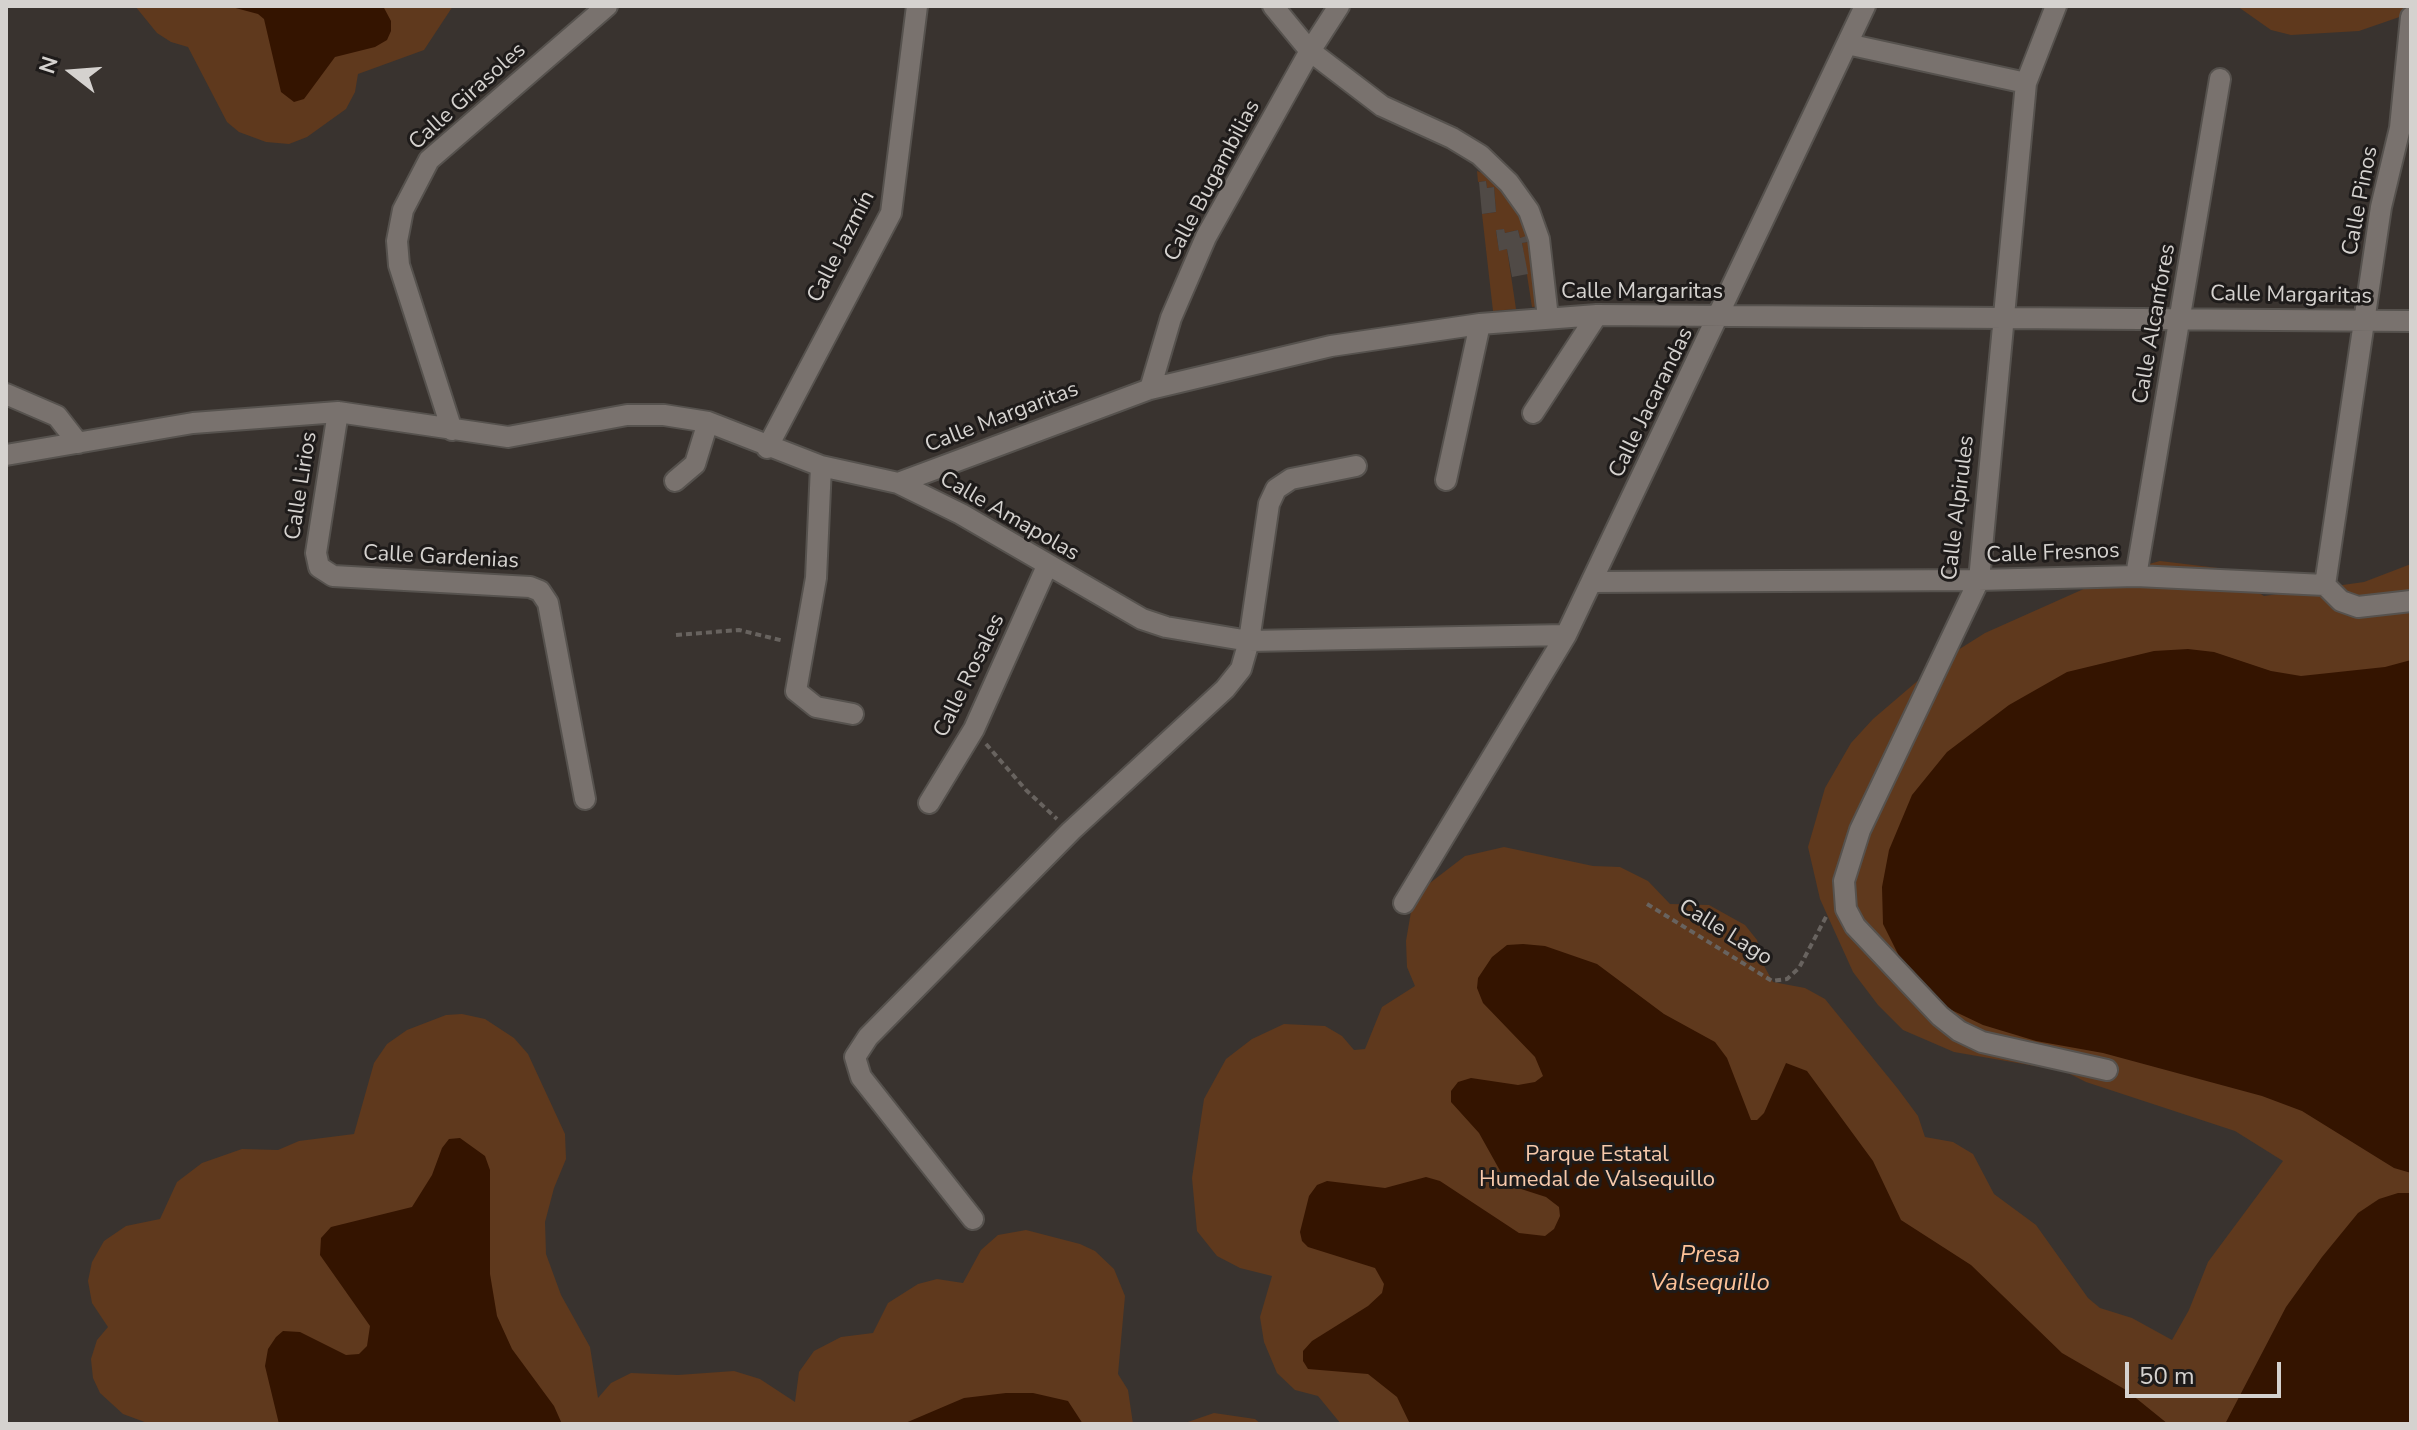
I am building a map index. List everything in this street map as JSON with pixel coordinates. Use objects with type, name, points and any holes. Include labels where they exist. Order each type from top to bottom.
[{"type":"street","name":"Calle Girasoles","points":[[452,430],[399,265],[397,241],[403,210],[429,160],[607,6]]},
{"type":"street","name":"Calle Jazmín","points":[[767,448],[891,213],[917,6]]},
{"type":"street","points":[[1273,6],[1310,51],[1382,106],[1452,138],[1480,155],[1509,183],[1529,211],[1539,239],[1548,318]]},
{"type":"street","name":"Calle Bugambilias","points":[[1150,389],[1171,318],[1206,237],[1310,51],[1339,6]]},
{"type":"street","name":"Calle Jacarandas","points":[[1404,903],[1566,635],[1865,6]]},
{"type":"street","name":"Calle Alpirules","points":[[1844,881],[1860,830],[1979,580],[2026,83],[2056,6]]},
{"type":"street","name":"Calle Pinos","points":[[2325,585],[2381,207],[2400,128],[2411,17]]},
{"type":"street","points":[[1847,44],[2026,83]]},
{"type":"street","name":"Calle Alcanfores","points":[[2136,576],[2220,79]]},
{"type":"street","points":[[1533,413],[1597,315]]},
{"type":"street","name":"Calle Margaritas","points":[[898,483],[1150,389],[1331,346],[1480,324],[1597,315],[2411,321]]},
{"type":"street","points":[[1446,480],[1480,324]]},
{"type":"street","points":[[6,394],[57,416],[78,443]]},
{"type":"street","name":"Calle Amapolas","points":[[6,455],[193,423],[338,412],[508,437],[627,415],[664,415],[708,422],[767,448],[821,466],[898,483],[961,514],[1142,619],[1166,627],[1249,641],[1566,635]]},
{"type":"street","name":"Calle Lirios","points":[[319,567],[316,553],[338,412]]},
{"type":"street","points":[[675,481],[695,464],[708,422]]},
{"type":"street","points":[[821,466],[816,578],[796,691],[816,707],[853,714]]},
{"type":"street","points":[[973,1219],[861,1077],[855,1057],[868,1037],[1071,831],[1225,689],[1241,669],[1249,641],[1269,504],[1276,489],[1291,479],[1356,466]]},
{"type":"street","name":"Calle Rosales","points":[[929,803],[974,729],[1047,566]]},
{"type":"street","name":"Calle Gardenias","points":[[319,567],[333,576],[530,587],[540,591],[548,603],[585,799]]},
{"type":"street","name":"Calle Fresnos","points":[[1592,582],[2136,576],[2325,585]]},
{"type":"street","points":[[2325,585],[2341,601],[2358,607],[2411,601]]},
{"type":"street","points":[[1844,881],[1846,909],[1855,926],[1940,1016],[1959,1031],[1982,1042],[2107,1070]]},
{"type":"path","points":[[676,635],[739,630],[802,646]]},
{"type":"path","points":[[974,729],[1026,790],[1071,831]]},
{"type":"path","name":"Calle Lago","points":[[1647,904],[1772,981],[1787,979],[1799,968],[1844,881]]},
{"type":"green space","points":[[135,6],[453,6],[424,50],[358,74],[355,92],[346,109],[307,137],[289,144],[266,142],[239,132],[227,122],[188,47],[171,42],[157,33]]},
{"type":"green space","points":[[2237,6],[2411,6],[2411,13],[2359,31],[2291,35],[2271,30]]},
{"type":"green space","points":[[1477,171],[1506,182],[1538,243],[1546,306],[1532,307],[1522,243],[1528,242],[1526,237],[1520,238],[1518,230],[1505,233],[1503,229],[1496,231],[1499,250],[1507,249],[1516,309],[1493,311],[1482,214],[1496,212],[1494,187],[1487,188],[1486,181],[1478,182]]},
{"type":"green space","name":"Parque Estatal Humedal de Valsequillo","points":[[2160,561],[2218,568],[2264,596],[2364,582],[2411,564],[2411,1424],[1341,1424],[1318,1396],[1295,1390],[1277,1373],[1264,1342],[1260,1317],[1272,1276],[1240,1268],[1217,1256],[1197,1231],[1192,1178],[1204,1099],[1226,1059],[1252,1039],[1284,1024],[1325,1026],[1342,1036],[1354,1050],[1365,1049],[1382,1007],[1415,986],[1407,967],[1406,941],[1413,900],[1465,856],[1504,847],[1593,866],[1620,867],[1648,881],[1670,904],[1709,905],[1745,925],[1757,940],[1763,964],[1773,982],[1805,988],[1825,999],[1918,1116],[1925,1137],[1953,1142],[1973,1154],[1994,1194],[2036,1225],[2088,1298],[2100,1308],[2132,1318],[2172,1340],[2189,1310],[2208,1262],[2283,1161],[2235,1131],[2086,1082],[2064,1071],[1954,1052],[1903,1030],[1878,1005],[1853,972],[1820,899],[1808,847],[1825,788],[1851,743],[1873,719],[1942,660],[1985,633],[2124,571]]},
{"type":"green space","points":[[462,1014],[485,1019],[514,1038],[528,1054],[565,1134],[566,1159],[545,1222],[546,1254],[561,1295],[590,1347],[598,1398],[611,1383],[631,1373],[678,1375],[734,1371],[760,1379],[795,1402],[799,1372],[814,1351],[841,1337],[873,1333],[888,1303],[918,1284],[937,1279],[963,1283],[981,1250],[998,1235],[1026,1230],[1080,1244],[1095,1251],[1114,1269],[1125,1296],[1118,1374],[1128,1390],[1133,1424],[150,1424],[123,1414],[100,1393],[93,1378],[91,1359],[97,1340],[108,1327],[92,1303],[88,1281],[92,1262],[104,1241],[126,1226],[160,1219],[177,1182],[202,1163],[242,1149],[278,1150],[299,1141],[354,1134],[374,1063],[387,1044],[407,1030],[446,1015]]},
{"type":"green space","points":[[1214,1413],[1255,1419],[1261,1424],[1182,1424]]},
{"type":"water","points":[[228,6],[383,6],[391,21],[391,31],[387,40],[375,47],[335,57],[304,99],[294,102],[281,92],[264,19],[258,14]]},
{"type":"water","points":[[2188,649],[2214,652],[2271,671],[2301,676],[2385,667],[2411,660],[2411,1173],[2394,1168],[2302,1111],[2262,1096],[2103,1053],[2036,1041],[1983,1025],[1941,1005],[1902,962],[1883,924],[1882,887],[1889,850],[1912,795],[1947,752],[2009,705],[2067,672],[2154,651]]},
{"type":"water","name":"Presa Valsequillo","points":[[1507,945],[1545,946],[1597,964],[1664,1014],[1715,1042],[1727,1058],[1751,1120],[1757,1120],[1764,1113],[1786,1063],[1807,1071],[1873,1161],[1901,1220],[1971,1265],[2062,1353],[2126,1390],[2168,1424],[1410,1424],[1397,1397],[1368,1374],[1308,1369],[1303,1361],[1303,1351],[1312,1341],[1368,1306],[1382,1293],[1384,1284],[1375,1268],[1308,1247],[1302,1241],[1300,1232],[1309,1196],[1317,1185],[1327,1181],[1385,1188],[1426,1177],[1440,1181],[1519,1233],[1545,1236],[1554,1229],[1560,1216],[1559,1207],[1546,1197],[1518,1188],[1503,1176],[1479,1133],[1451,1102],[1451,1091],[1458,1082],[1471,1078],[1518,1085],[1535,1082],[1543,1076],[1535,1057],[1483,1003],[1477,988],[1478,978],[1492,957]]},
{"type":"water","points":[[460,1138],[485,1156],[490,1170],[490,1274],[497,1316],[512,1349],[554,1406],[562,1424],[279,1424],[265,1366],[268,1349],[276,1337],[283,1331],[300,1332],[346,1355],[359,1354],[367,1346],[370,1326],[320,1255],[321,1238],[331,1227],[412,1207],[432,1175],[442,1148],[449,1139]]},
{"type":"water","points":[[2411,1193],[2411,1424],[2225,1424],[2286,1307],[2322,1257],[2358,1213],[2379,1199]]},
{"type":"water","points":[[1033,1393],[1068,1401],[1083,1424],[903,1424],[964,1398]]},
{"type":"building","points":[[1486,181],[1487,188],[1494,187],[1496,212],[1482,214],[1479,182]]},
{"type":"building","points":[[1504,229],[1505,233],[1518,230],[1520,238],[1526,236],[1528,242],[1522,243],[1528,274],[1512,277],[1507,249],[1499,251],[1496,230]]}]
